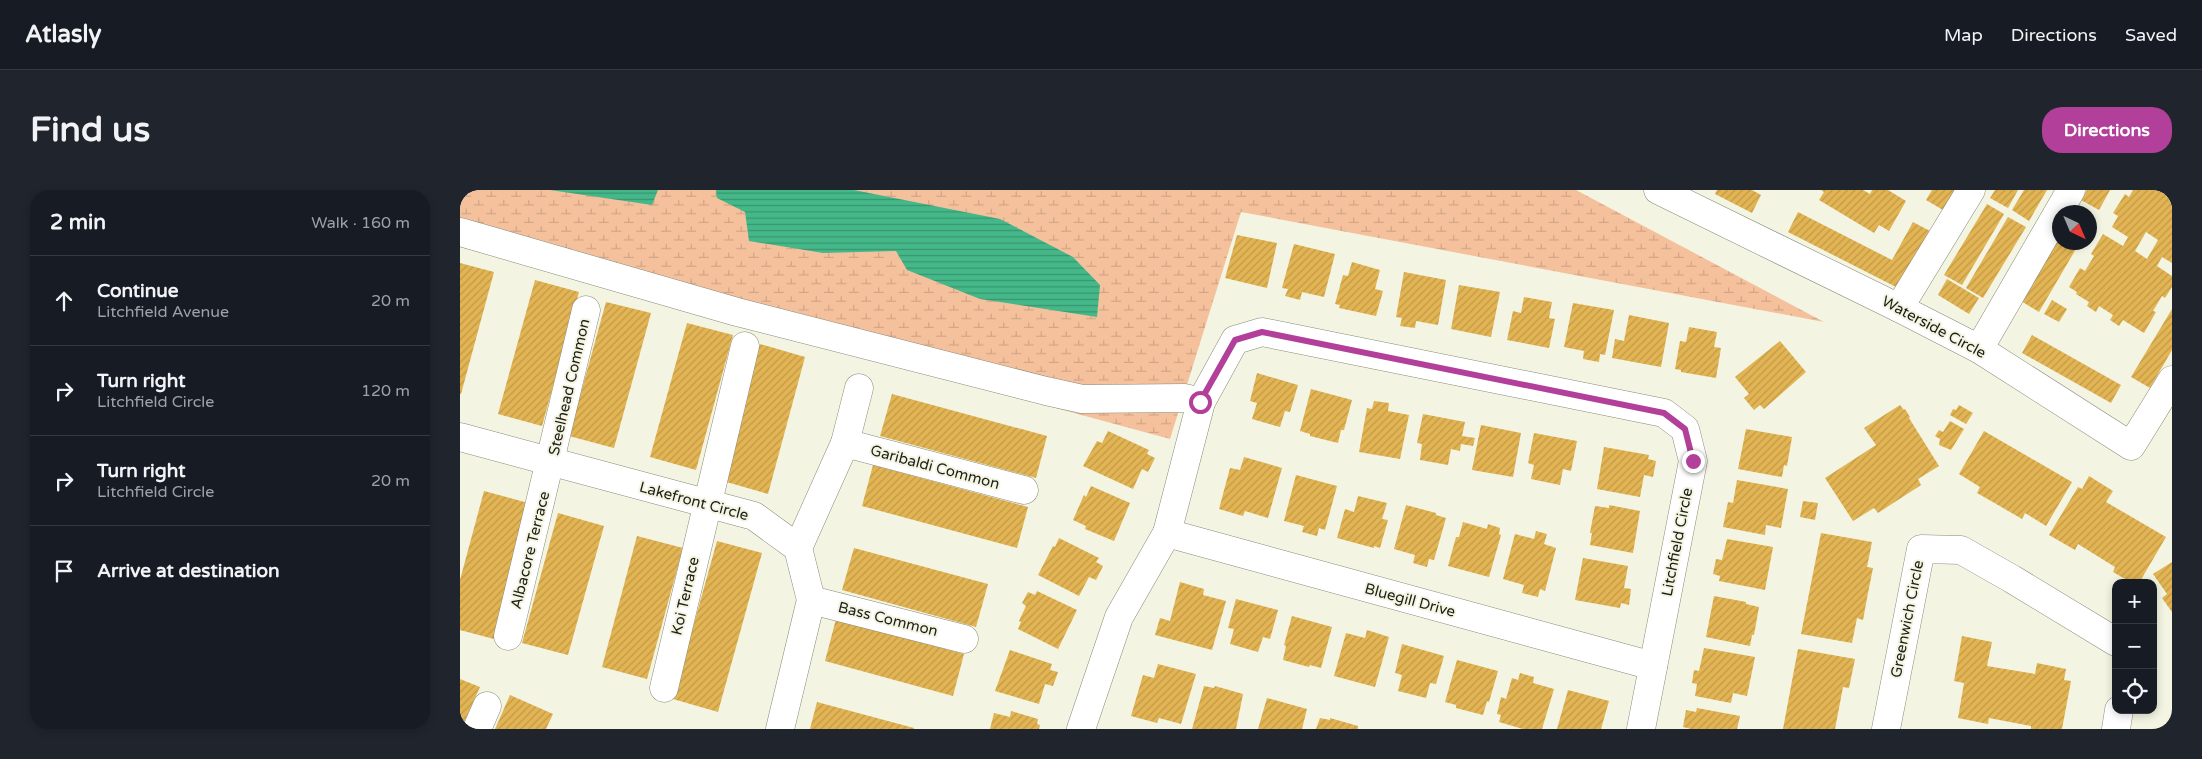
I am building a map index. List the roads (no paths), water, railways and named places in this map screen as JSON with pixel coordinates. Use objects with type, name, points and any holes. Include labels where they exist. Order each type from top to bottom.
[{"type":"street","name":"Waterside Circle","points":[[1658,190],[1899,308],[1979,350],[2131,446],[2172,380]]},
{"type":"street","points":[[1899,308],[1971,190]]},
{"type":"street","points":[[1979,350],[2071,190]]},
{"type":"street","points":[[460,232],[737,312],[1046,391],[1082,399],[1185,398],[1200,402],[1167,533],[1119,617],[1081,729]]},
{"type":"street","name":"Steelhead Common","points":[[551,463],[586,310]]},
{"type":"street","name":"Litchfield Circle","points":[[1200,402],[1235,340],[1262,332],[1664,413],[1685,429],[1693,461],[1641,729]]},
{"type":"street","name":"Koi Terrace","points":[[664,688],[745,346]]},
{"type":"street","points":[[780,729],[812,600],[798,548],[845,443],[859,388]]},
{"type":"street","name":"Lakefront Circle","points":[[460,437],[706,505],[754,516],[798,548]]},
{"type":"street","name":"Garibaldi Common","points":[[845,443],[1024,490]]},
{"type":"street","name":"Albacore Terrace","points":[[508,636],[551,463]]},
{"type":"street","name":"Bluegill Drive","points":[[1167,533],[1653,666]]},
{"type":"street","name":"Greenwich Circle","points":[[1886,729],[1921,549],[1961,550],[2012,578],[2112,640]]},
{"type":"street","name":"Bass Common","points":[[812,600],[964,638]]},
{"type":"street","points":[[2116,729],[2118,714]]}]
